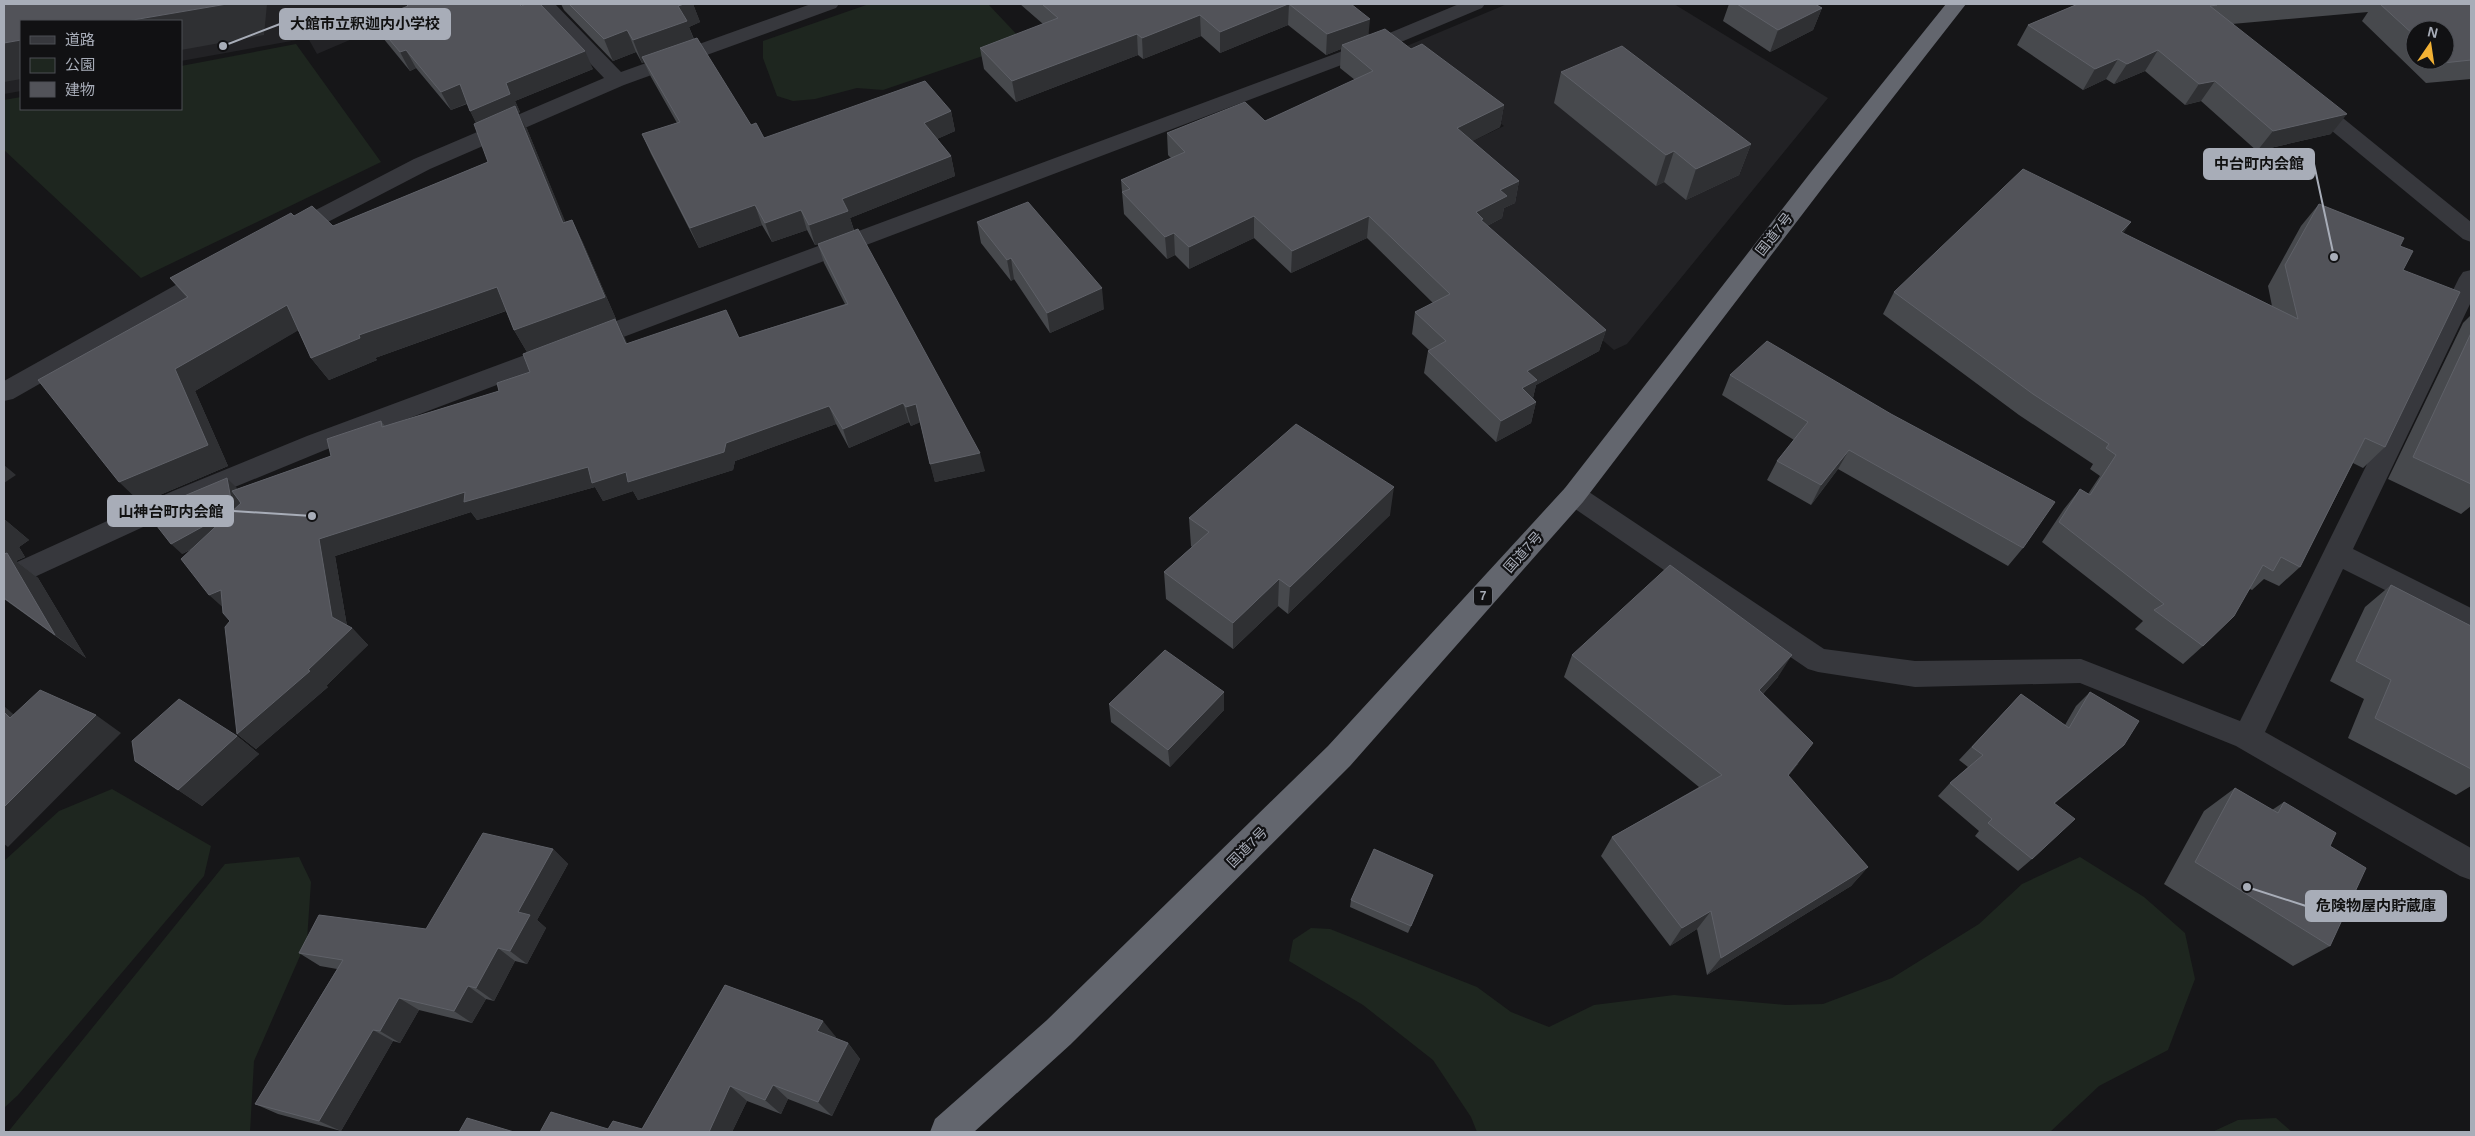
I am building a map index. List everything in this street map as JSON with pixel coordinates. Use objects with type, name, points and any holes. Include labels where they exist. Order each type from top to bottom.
[{"type":"highway","name":"国道7号","points":[[948,1132],[1059,1032],[1340,756],[1574,495],[1819,177],[1956,4]]},
{"type":"street","points":[[544,4],[617,80]]},
{"type":"street","points":[[274,240],[422,164],[617,80],[804,7],[829,4]]},
{"type":"street","points":[[4,580],[182,498],[316,443],[1382,43],[1475,4]]},
{"type":"street","points":[[2297,91],[2471,234]]},
{"type":"street","points":[[4,392],[232,264]]},
{"type":"street","points":[[2247,737],[2338,554],[2471,278]]},
{"type":"street","points":[[1574,495],[1818,660],[1915,674],[2081,672],[2247,737],[2471,865]]},
{"type":"street","points":[[2338,554],[2471,621]]},
{"type":"shaded area","points":[[4,4],[434,4],[317,54],[308,38],[182,61],[182,20],[20,20],[20,91],[4,94]]},
{"type":"shaded area","points":[[1507,4],[1674,4],[1828,98],[1627,344],[1614,350],[1401,167],[1447,153],[1504,126],[1402,48]]},
{"type":"green space","points":[[869,4],[988,4],[1024,42],[883,90],[857,88],[815,99],[793,101],[777,96],[763,58],[763,41]]},
{"type":"green space","points":[[296,44],[381,162],[141,278],[4,150],[4,100],[20,97],[20,110],[182,110],[182,66]]},
{"type":"green space","points":[[112,789],[211,846],[204,876],[18,1095],[4,1108],[4,861],[59,811]]},
{"type":"green space","points":[[299,857],[311,882],[307,940],[254,1061],[250,1132],[8,1132],[225,864]]},
{"type":"green space","points":[[2080,857],[2144,897],[2185,933],[2195,979],[2168,1050],[2099,1086],[2050,1132],[1477,1132],[1471,1117],[1433,1060],[1363,1005],[1289,961],[1293,940],[1311,928],[1330,929],[1477,987],[1511,1012],[1549,1027],[1594,1005],[1674,995],[1786,1005],[1823,1004],[1892,978],[1979,924],[2022,884]]},
{"type":"green space","points":[[2276,1118],[2292,1132],[2212,1132],[2238,1120]]},
{"type":"building","points":[[4,4],[227,4],[133,20],[20,20],[20,40],[4,43]]},
{"type":"building","points":[[406,4],[519,4],[521,6],[540,4],[585,51],[506,83],[510,94],[470,111],[460,84],[441,92],[406,50],[400,52],[373,20],[408,6]]},
{"type":"building","points":[[569,4],[684,4],[678,6],[687,21],[633,40],[627,30],[604,39]]},
{"type":"building","points":[[1042,4],[1288,4],[1220,32],[1200,15],[1142,38],[1137,34],[1012,81],[980,48],[1058,18]]},
{"type":"building","points":[[1289,4],[1351,4],[1370,19],[1327,34]]},
{"type":"building","points":[[1737,4],[1815,4],[1822,8],[1778,30]]},
{"type":"building","points":[[2078,4],[2215,4],[2217,5],[2210,6],[2347,114],[2273,131],[2215,81],[2199,84],[2158,50],[2127,64],[2118,59],[2095,69],[2028,25]]},
{"type":"building","points":[[2380,4],[2471,4],[2471,60],[2455,62],[2455,20],[2405,20],[2405,27]]},
{"type":"building","points":[[1385,29],[1411,49],[1422,44],[1504,105],[1457,128],[1519,181],[1500,190],[1507,196],[1476,212],[1483,219],[1481,220],[1606,330],[1527,371],[1537,380],[1522,388],[1536,402],[1501,421],[1428,351],[1446,341],[1415,312],[1450,294],[1369,216],[1292,251],[1254,216],[1189,247],[1174,233],[1165,237],[1122,192],[1130,189],[1121,180],[1185,152],[1167,133],[1245,102],[1265,121],[1373,71],[1342,45]]},
{"type":"building","points":[[697,38],[751,125],[756,123],[764,138],[925,81],[951,111],[924,123],[951,156],[842,199],[848,211],[809,225],[801,210],[765,223],[755,205],[690,228],[642,134],[680,122],[642,57]]},
{"type":"building","points":[[1622,46],[1751,144],[1696,169],[1674,151],[1666,155],[1561,72]]},
{"type":"building","points":[[515,106],[563,223],[572,220],[605,297],[514,330],[497,287],[359,335],[360,338],[311,358],[287,305],[175,369],[208,445],[119,482],[38,380],[188,297],[170,278],[291,213],[294,216],[312,206],[333,226],[488,162],[474,124]]},
{"type":"building","points":[[2023,169],[2131,222],[2121,232],[2298,319],[2285,265],[2319,204],[2404,238],[2400,246],[2413,251],[2403,270],[2460,292],[2385,447],[2365,438],[2300,567],[2281,557],[2273,571],[2263,565],[2234,616],[2203,646],[2154,610],[2164,604],[2059,522],[2080,489],[2090,495],[2116,455],[2106,448],[2109,444],[2033,394],[1894,292]]},
{"type":"building","points":[[1028,202],[1102,288],[1047,313],[1011,258],[1007,260],[977,222]]},
{"type":"building","points":[[858,229],[980,453],[930,464],[916,404],[906,407],[903,403],[843,429],[829,406],[726,443],[724,452],[628,482],[626,472],[592,483],[588,467],[464,502],[465,492],[319,539],[332,617],[352,628],[308,670],[310,671],[237,734],[225,627],[230,621],[223,613],[221,590],[209,595],[181,559],[241,503],[232,491],[331,456],[327,439],[381,421],[382,427],[499,391],[497,383],[530,372],[523,354],[615,319],[626,344],[726,310],[739,338],[848,304],[818,244]]},
{"type":"building","points":[[2471,333],[2471,484],[2413,457]]},
{"type":"building","points":[[1767,341],[1891,414],[2055,502],[2023,548],[1849,450],[1821,485],[1777,461],[1808,422],[1730,375]]},
{"type":"building","points":[[1296,424],[1394,487],[1290,587],[1279,579],[1233,623],[1164,572],[1209,532],[1189,518]]},
{"type":"building","points":[[227,478],[233,510],[171,544],[146,512]]},
{"type":"building","points":[[7,553],[55,635],[4,598],[4,554]]},
{"type":"building","points":[[1670,565],[1792,655],[1759,690],[1813,743],[1788,775],[1868,867],[1721,958],[1711,911],[1682,928],[1612,837],[1722,775],[1572,655]]},
{"type":"building","points":[[2391,585],[2471,626],[2471,769],[2375,718],[2391,680],[2356,661]]},
{"type":"building","points":[[1165,650],[1224,692],[1168,750],[1109,704]]},
{"type":"building","points":[[40,690],[96,715],[4,807],[4,712],[10,718]]},
{"type":"building","points":[[2090,692],[2139,721],[2124,745],[2054,803],[2075,819],[2032,859],[1988,823],[1992,819],[1950,783],[1983,755],[1972,747],[2021,694],[2069,728]]},
{"type":"building","points":[[179,699],[237,736],[178,790],[135,761],[132,741]]},
{"type":"building","points":[[2235,788],[2278,813],[2284,802],[2336,833],[2330,846],[2366,868],[2330,946],[2195,862]]},
{"type":"building","points":[[483,833],[553,849],[518,912],[530,915],[510,951],[498,948],[476,988],[468,986],[454,1011],[399,998],[380,1031],[373,1030],[319,1121],[255,1104],[343,960],[299,953],[319,915],[426,929]]},
{"type":"building","points":[[1374,849],[1433,875],[1411,926],[1351,900]]},
{"type":"building","points":[[725,985],[823,1021],[817,1031],[848,1043],[818,1102],[773,1085],[765,1100],[730,1086],[709,1132],[540,1132],[551,1112],[608,1129],[613,1121],[642,1129]]},
{"type":"building","points":[[467,1118],[514,1132],[459,1132]]},
{"type":"place","name":"大館市立釈迦内小学校","points":[[223,46]]},
{"type":"place","name":"中台町内会館","points":[[2334,257]]},
{"type":"place","name":"山神台町内会館","points":[[312,516]]},
{"type":"place","name":"危険物屋内貯蔵庫","points":[[2247,887]]}]
